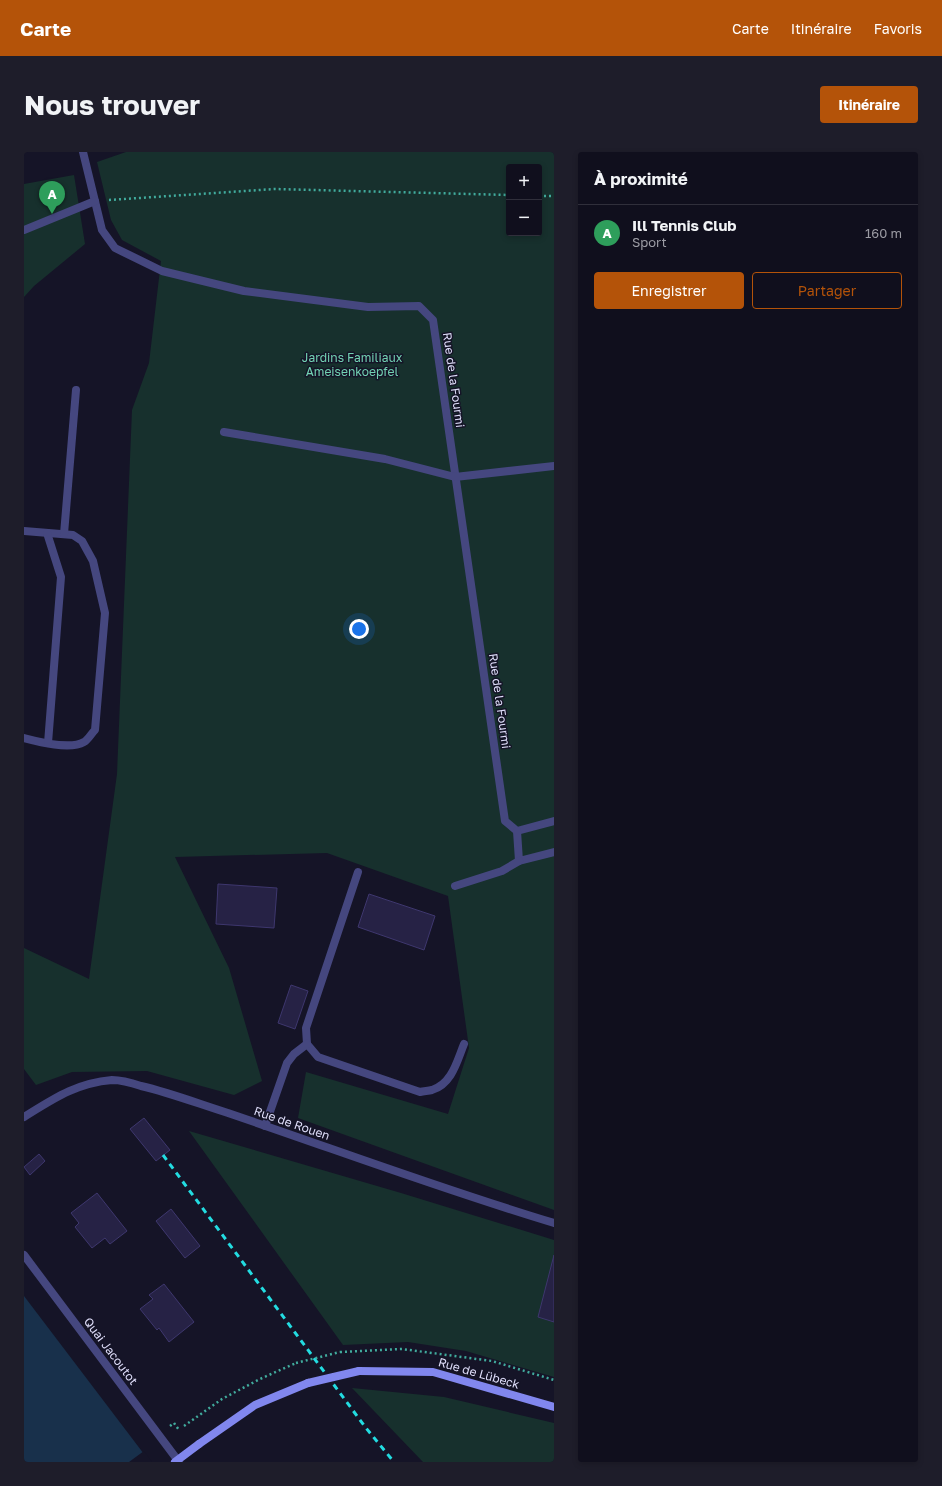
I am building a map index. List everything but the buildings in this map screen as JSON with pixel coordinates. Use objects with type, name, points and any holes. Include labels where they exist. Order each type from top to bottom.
[{"type":"main road","name":"Rue de Lübeck","points":[[175,1462],[255,1405],[308,1382],[358,1371],[433,1372],[554,1407]]},
{"type":"street","name":"Rue de la Fourmi","points":[[83,152],[102,230],[115,248],[162,271],[244,291],[368,307],[419,306],[433,320],[505,821],[517,831]]},
{"type":"street","points":[[24,230],[95,201]]},
{"type":"street","points":[[64,534],[76,390]]},
{"type":"street","points":[[224,432],[385,459],[456,477],[554,466]]},
{"type":"street","points":[[24,531],[73,535],[82,541],[93,561],[105,613],[94,730],[83,742],[68,746],[24,738]]},
{"type":"street","points":[[47,533],[61,577],[48,743]]},
{"type":"street","points":[[519,861],[517,831],[554,821]]},
{"type":"street","points":[[455,886],[502,871],[519,861],[554,852]]},
{"type":"street","points":[[358,872],[306,1028],[307,1044],[318,1057],[420,1092],[433,1090],[444,1083],[452,1073],[464,1044]]},
{"type":"street","points":[[265,1126],[287,1063],[294,1054],[307,1044]]},
{"type":"street","name":"Rue de Rouen","points":[[24,1117],[70,1090],[84,1085],[114,1080],[153,1089],[432,1184],[554,1223]]},
{"type":"street","name":"Quai Jacoutot","points":[[24,1255],[179,1462]]},
{"type":"path","points":[[95,201],[275,189],[506,195]]},
{"type":"path","points":[[542,196],[554,196]]},
{"type":"path","points":[[184,1426],[222,1399],[260,1379],[296,1363],[340,1352],[402,1349],[492,1361],[554,1380]]},
{"type":"green space","name":"Jardins Familiaux Ameisenkoepfel","points":[[126,152],[554,152],[554,1210],[298,1118],[306,1072],[448,1114],[469,1048],[448,896],[327,853],[175,857],[229,968],[262,1081],[234,1095],[147,1071],[72,1072],[36,1085],[24,1069],[24,948],[89,979],[117,774],[132,410],[149,363],[161,261],[122,240],[111,220],[97,162]]},
{"type":"green space","points":[[74,175],[85,244],[34,286],[24,297],[24,184]]},
{"type":"green space","points":[[189,1131],[401,1193],[554,1240],[554,1377],[466,1351],[408,1342],[343,1345]]},
{"type":"green space","points":[[352,1388],[444,1397],[554,1423],[554,1462],[423,1462]]},
{"type":"water","points":[[24,1296],[150,1462],[24,1462]]},
{"type":"pier","points":[[144,1451],[152,1462],[129,1462]]},
{"type":"railway","points":[[163,1155],[366,1428],[394,1462]]},
{"type":"place","name":"Ill Tennis Club","points":[[52,214]]}]
